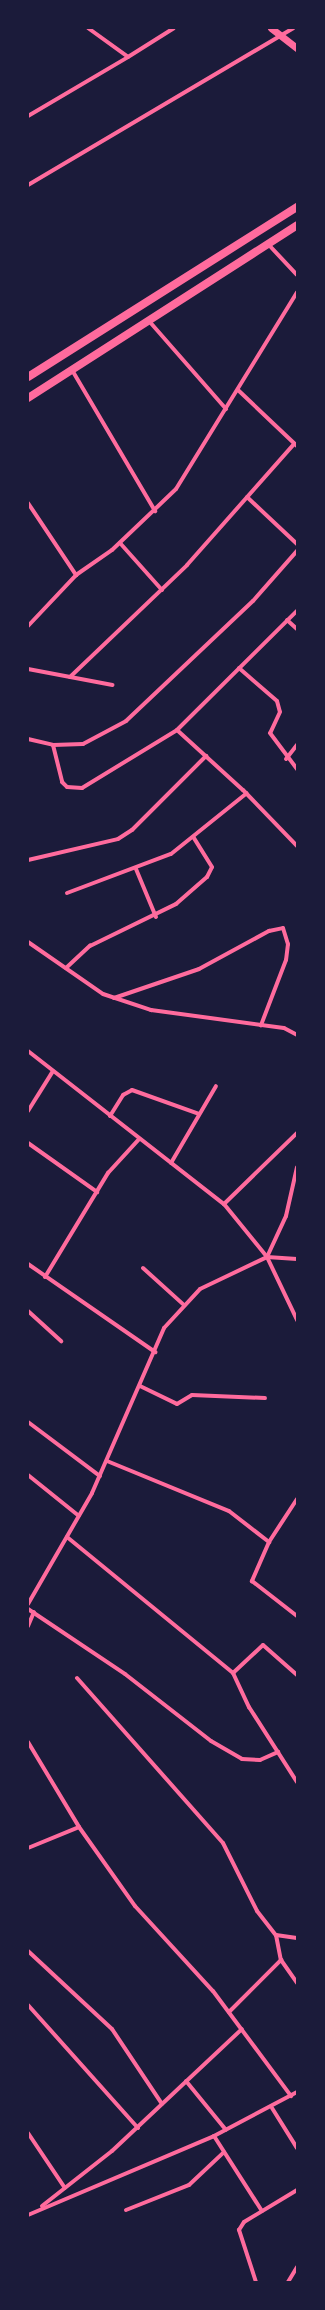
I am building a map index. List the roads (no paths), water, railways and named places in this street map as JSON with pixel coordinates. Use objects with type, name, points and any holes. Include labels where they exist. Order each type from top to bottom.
[{"type":"main road","points":[[28,378],[297,207]]},
{"type":"main road","points":[[28,398],[297,225]]},
{"type":"street","points":[[88,28],[128,57]]},
{"type":"street","points":[[28,116],[174,28]]},
{"type":"street","points":[[272,28],[297,48]]},
{"type":"street","points":[[28,185],[293,28]]},
{"type":"street","points":[[268,244],[297,275]]},
{"type":"street","points":[[28,626],[76,575],[120,543],[176,489],[297,292]]},
{"type":"street","points":[[149,321],[226,409]]},
{"type":"street","points":[[72,370],[155,510]]},
{"type":"street","points":[[70,677],[162,590],[296,445],[238,390]]},
{"type":"street","points":[[247,497],[297,544]]},
{"type":"street","points":[[28,503],[76,575]]},
{"type":"street","points":[[120,543],[162,590]]},
{"type":"street","points":[[28,740],[53,745],[83,744],[126,721],[253,601],[297,551]]},
{"type":"street","points":[[53,745],[62,782],[67,788],[82,788],[177,730],[297,611]]},
{"type":"street","points":[[288,620],[297,629]]},
{"type":"street","points":[[239,668],[280,706],[270,733],[286,759],[297,769]]},
{"type":"street","points":[[28,669],[113,685]]},
{"type":"street","points":[[177,730],[247,793],[297,846]]},
{"type":"street","points":[[286,759],[297,745]]},
{"type":"street","points":[[28,860],[118,839],[132,830],[206,756]]},
{"type":"street","points":[[67,893],[136,870],[171,854],[194,838],[247,793]]},
{"type":"street","points":[[66,968],[90,946],[156,916],[176,904],[210,872],[210,861],[194,838]]},
{"type":"street","points":[[136,870],[156,916]]},
{"type":"street","points":[[114,998],[199,970],[269,931],[283,928],[288,944],[286,960],[261,1025]]},
{"type":"street","points":[[28,942],[114,998],[151,1010],[261,1025],[297,1035]]},
{"type":"street","points":[[28,1051],[224,1204],[267,1257],[297,1320]]},
{"type":"street","points":[[28,1111],[52,1071]]},
{"type":"street","points":[[171,1163],[216,1086]]},
{"type":"street","points":[[110,1116],[123,1095],[132,1090],[199,1114]]},
{"type":"street","points":[[224,1204],[297,1134]]},
{"type":"street","points":[[45,1277],[108,1173],[139,1139]]},
{"type":"street","points":[[28,1143],[97,1192]]},
{"type":"street","points":[[267,1257],[286,1216],[297,1167]]},
{"type":"street","points":[[28,1604],[79,1516],[100,1476],[155,1352],[164,1328],[200,1289],[222,1276],[267,1257],[297,1259]]},
{"type":"street","points":[[28,1265],[155,1352]]},
{"type":"street","points":[[143,1268],[184,1305]]},
{"type":"street","points":[[28,1311],[61,1341]]},
{"type":"street","points":[[140,1386],[177,1404],[192,1394],[265,1398]]},
{"type":"street","points":[[28,1422],[100,1476]]},
{"type":"street","points":[[107,1461],[229,1511],[269,1542]]},
{"type":"street","points":[[28,1475],[79,1516]]},
{"type":"street","points":[[297,1500],[269,1542],[252,1581],[297,1616]]},
{"type":"street","points":[[67,1537],[233,1673],[249,1707],[297,1782]]},
{"type":"street","points":[[28,1609],[125,1674],[211,1741],[242,1759],[260,1760],[278,1752]]},
{"type":"street","points":[[28,1626],[34,1612]]},
{"type":"street","points":[[233,1673],[263,1645],[297,1675]]},
{"type":"street","points":[[77,1678],[223,1843],[257,1911],[276,1935],[281,1960],[297,1983]]},
{"type":"street","points":[[28,1742],[34,1756],[79,1827],[136,1906],[229,2012],[291,2096]]},
{"type":"street","points":[[28,1758],[34,1756]]},
{"type":"street","points":[[28,1848],[79,1827]]},
{"type":"street","points":[[276,1935],[297,1938]]},
{"type":"street","points":[[28,1951],[112,2029],[162,2104]]},
{"type":"street","points":[[229,2012],[281,1960]]},
{"type":"street","points":[[28,2005],[138,2128]]},
{"type":"street","points":[[28,2215],[65,2188],[138,2128],[242,2029]]},
{"type":"street","points":[[186,2082],[226,2130]]},
{"type":"street","points":[[36,2210],[214,2136],[272,2108],[297,2092]]},
{"type":"street","points":[[272,2108],[297,2148]]},
{"type":"street","points":[[28,2133],[65,2188]]},
{"type":"street","points":[[214,2136],[262,2211]]},
{"type":"street","points":[[126,2210],[190,2185],[224,2152]]},
{"type":"street","points":[[256,2282],[238,2230],[262,2211],[297,2190]]},
{"type":"street","points":[[288,2282],[297,2267]]}]
